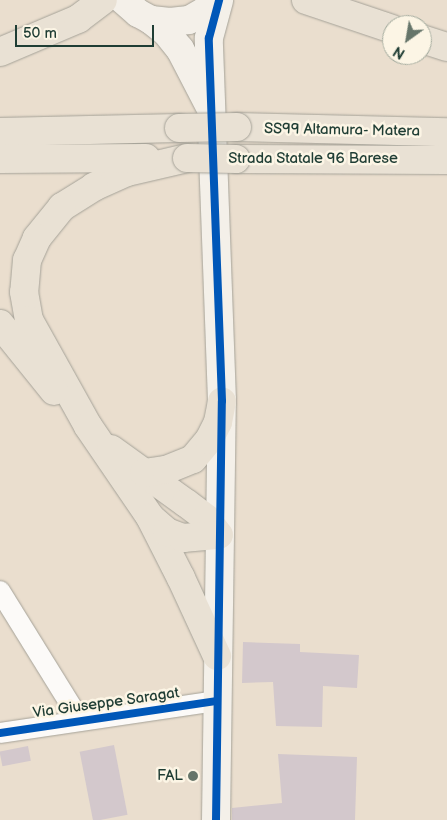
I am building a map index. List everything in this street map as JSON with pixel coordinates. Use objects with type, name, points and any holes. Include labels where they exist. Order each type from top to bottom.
[{"type":"highway","points":[[0,52],[78,19],[104,0]]},
{"type":"highway","points":[[306,0],[382,26]]},
{"type":"highway","points":[[432,42],[447,47]]},
{"type":"highway","points":[[0,132],[179,128],[225,121]]},
{"type":"highway","name":"SS99 Altamura- Matera","points":[[225,121],[447,132]]},
{"type":"highway","points":[[187,158],[127,172],[94,187],[62,207],[36,238],[27,260],[24,292],[28,320],[91,431],[150,518],[181,578],[217,656]]},
{"type":"highway","name":"Strada Statale 96 Barese","points":[[0,159],[447,160]]},
{"type":"highway","points":[[0,324],[44,380],[91,431],[128,463],[206,518],[219,534]]},
{"type":"highway","points":[[144,473],[166,470],[192,459],[210,440],[218,422],[222,401]]},
{"type":"highway","points":[[150,518],[166,532],[183,538],[219,534]]},
{"type":"street","points":[[123,0],[166,32],[180,49],[225,121]]},
{"type":"street","points":[[151,20],[170,22],[189,20],[218,0]]},
{"type":"street","points":[[216,820],[216,701],[225,121],[209,38],[218,0]]},
{"type":"street","points":[[0,591],[80,720]]},
{"type":"street","name":"Via Giuseppe Saragat","points":[[0,734],[80,720],[216,701]]},
{"type":"building","points":[[243,642],[300,644],[300,652],[359,655],[357,688],[323,686],[322,727],[276,726],[273,682],[242,683]]},
{"type":"building","points":[[114,745],[128,815],[93,820],[80,752]]},
{"type":"building","points":[[28,746],[31,761],[2,766],[0,751]]},
{"type":"building","points":[[278,754],[357,757],[355,820],[232,820],[232,808],[282,803]]},
{"type":"cycle path","points":[[216,820],[222,401],[209,38],[219,0]]},
{"type":"cycle path","points":[[0,733],[216,701]]},
{"type":"place","name":"FAL","points":[[193,776]]}]
